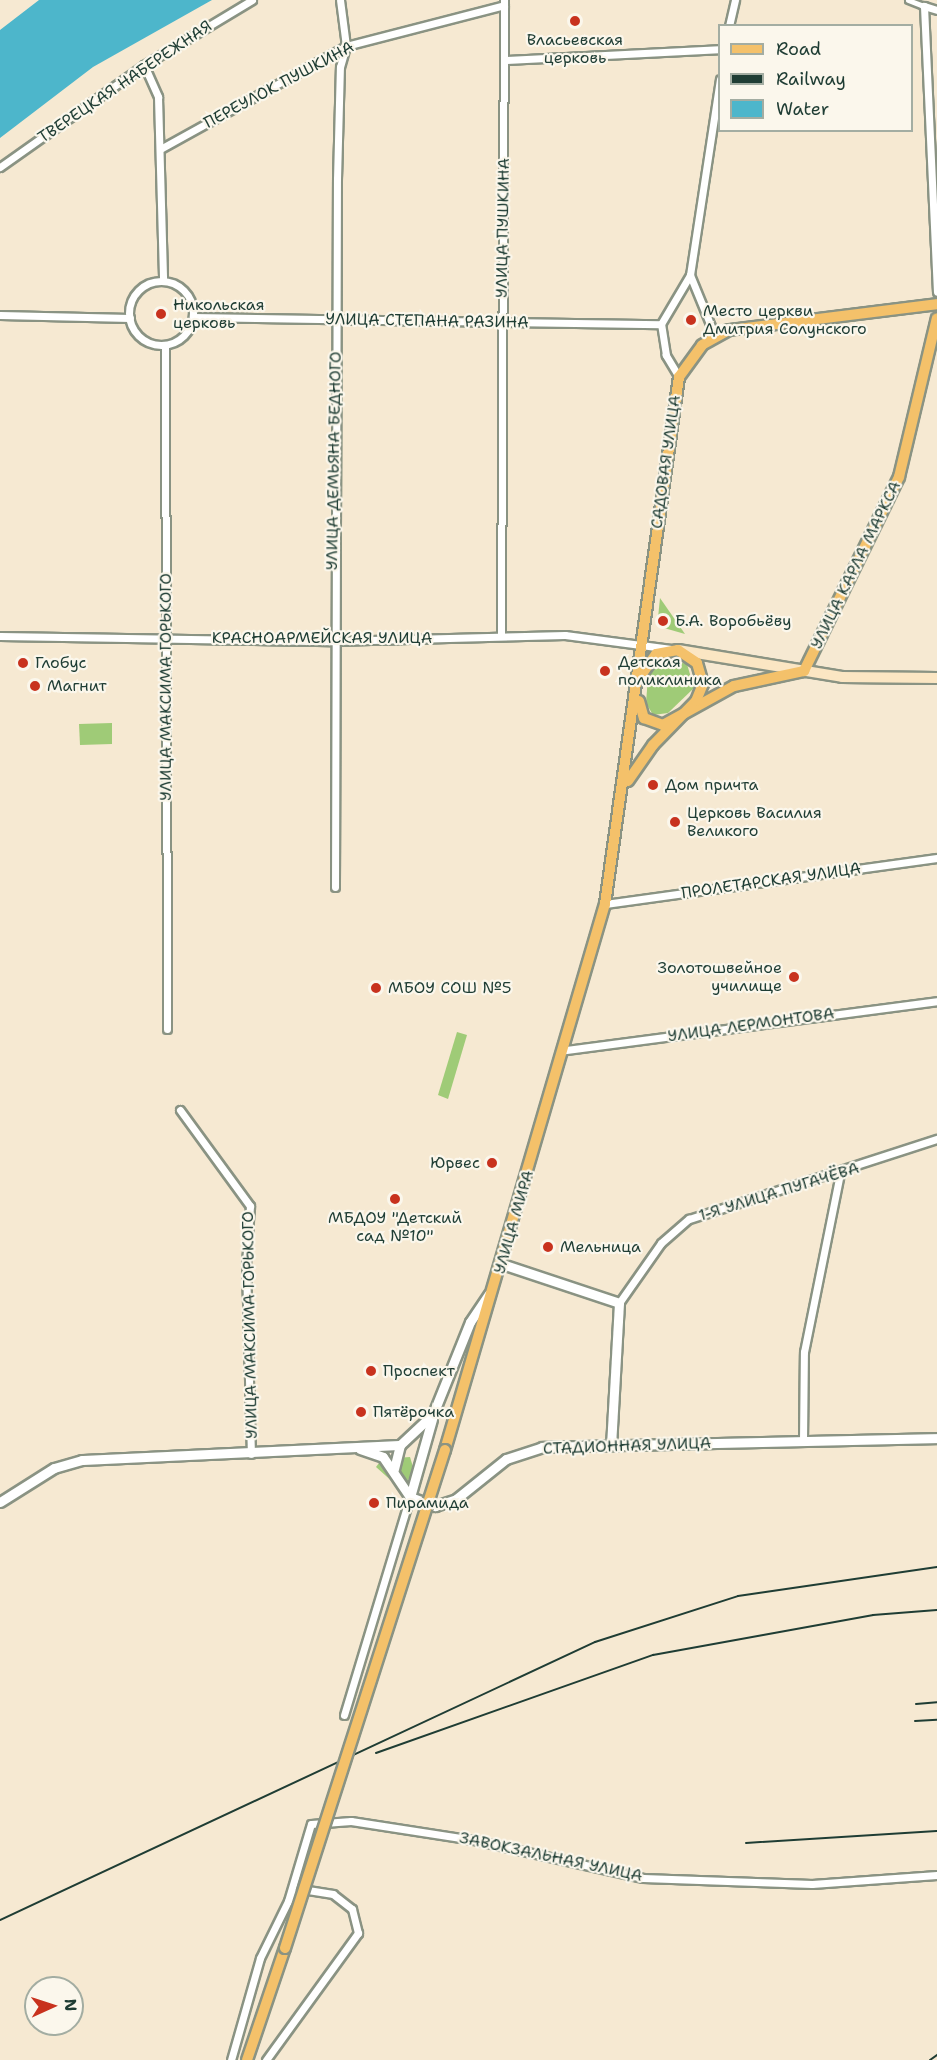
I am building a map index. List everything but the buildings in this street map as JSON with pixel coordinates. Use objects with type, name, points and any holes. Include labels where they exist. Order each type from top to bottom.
[{"type":"main road","points":[[715,336],[744,326],[937,304]]},
{"type":"main road","name":"УЛИЦА КАРЛА МАРКСА","points":[[804,671],[899,477],[937,318]]},
{"type":"main road","name":"САДОВАЯ УЛИЦА","points":[[638,685],[680,377],[715,336]]},
{"type":"main road","points":[[804,671],[741,684],[682,717],[661,725],[648,721],[640,712],[638,685],[652,657],[679,650],[804,671],[937,678]]},
{"type":"main road","points":[[679,650],[699,666],[703,684],[682,717]]},
{"type":"main road","name":"УЛИЦА МИРА","points":[[495,1285],[566,1050],[605,904],[625,786],[638,685]]},
{"type":"main road","name":"УЛИЦА МИРА","points":[[625,786],[653,745],[682,717]]},
{"type":"main road","points":[[247,2060],[445,1450],[495,1285]]},
{"type":"street","name":"ТВЕРЕЦКАЯ НАБЕРЕЖНАЯ","points":[[0,167],[144,65],[252,0]]},
{"type":"street","name":"УЛИЦА ДЕМЬЯНА БЕДНОГО","points":[[335,887],[332,641],[336,320],[340,67],[346,46],[340,0]]},
{"type":"street","points":[[729,24],[735,0]]},
{"type":"street","points":[[908,0],[937,10]]},
{"type":"street","name":"ПЕРЕУЛОК ПУШКИНА","points":[[162,148],[346,46],[504,2]]},
{"type":"street","name":"УЛИЦА ПУШКИНА","points":[[501,635],[504,2]]},
{"type":"street","points":[[924,6],[937,292]]},
{"type":"street","points":[[505,60],[718,49]]},
{"type":"street","points":[[144,65],[158,97],[162,148],[163,282]]},
{"type":"street","points":[[680,377],[666,355],[661,324],[690,275],[718,92]]},
{"type":"street","points":[[690,275],[715,336]]},
{"type":"street","points":[[163,282],[186,293],[193,317],[186,332],[165,345],[142,339],[130,318],[138,292],[163,282]]},
{"type":"street","points":[[0,315],[130,318]]},
{"type":"street","name":"УЛИЦА СТЕПАНА РАЗИНА","points":[[193,317],[661,324]]},
{"type":"street","name":"УЛИЦА МАКСИМА ГОРЬКОГО","points":[[165,345],[167,1029]]},
{"type":"street","name":"КРАСНОАРМЕЙСКАЯ УЛИЦА","points":[[0,636],[332,641],[501,635],[643,643],[679,650]]},
{"type":"street","name":"ПРОЛЕТАРСКАЯ УЛИЦА","points":[[605,904],[937,858]]},
{"type":"street","name":"УЛИЦА ЛЕРМОНТОВА","points":[[566,1050],[937,1001]]},
{"type":"street","name":"УЛИЦА МАКСИМА ГОРЬКОГО","points":[[180,1110],[250,1206],[246,1265],[251,1454]]},
{"type":"street","name":"1-Я УЛИЦА ПУГАЧЁВА","points":[[618,1303],[661,1243],[683,1223],[840,1174],[937,1140]]},
{"type":"street","points":[[803,1441],[804,1353],[840,1174]]},
{"type":"street","points":[[502,1264],[618,1303],[611,1445]]},
{"type":"street","name":"УЛИЦА МИРА","points":[[400,1445],[433,1414],[470,1322],[495,1285]]},
{"type":"street","points":[[344,1715],[433,1414]]},
{"type":"street","name":"СТАДИОННАЯ УЛИЦА","points":[[410,1497],[429,1506],[446,1504],[520,1452],[611,1445],[937,1438]]},
{"type":"street","points":[[0,1502],[72,1462],[360,1449],[400,1445],[394,1469]]},
{"type":"street","points":[[360,1449],[380,1455],[394,1469],[410,1497]]},
{"type":"street","name":"ЗАВОКЗАЛЬНАЯ УЛИЦА","points":[[288,1901],[311,1824],[351,1821],[463,1838],[643,1878],[812,1884],[937,1875]]},
{"type":"street","points":[[231,2060],[260,1958],[288,1901],[301,1889],[333,1894],[352,1909],[358,1933],[266,2060]]},
{"type":"green space","points":[[660,598],[685,634],[664,628],[658,618]]},
{"type":"green space","points":[[667,659],[687,664],[694,688],[668,713],[653,715],[646,703],[648,677],[656,663]]},
{"type":"green space","points":[[112,723],[112,744],[80,745],[79,724]]},
{"type":"green space","points":[[457,1032],[467,1035],[448,1099],[438,1095]]},
{"type":"green space","points":[[410,1457],[413,1467],[404,1492],[376,1467],[382,1459]]},
{"type":"water","points":[[39,0],[212,0],[93,67],[0,138],[0,30]]},
{"type":"railway","points":[[0,1920],[595,1642],[738,1596],[937,1567]]},
{"type":"railway","points":[[376,1753],[653,1655],[873,1615],[937,1610]]},
{"type":"railway","points":[[916,1704],[937,1702]]},
{"type":"railway","points":[[915,1721],[937,1720]]},
{"type":"railway","points":[[746,1843],[937,1831]]},
{"type":"railway","points":[[930,2060],[937,2055]]},
{"type":"place","name":"Власьевская церковь","points":[[575,21]]},
{"type":"place","name":"Никольская церковь","points":[[161,314]]},
{"type":"place","name":"Место церкви Дмитрия Солунского","points":[[691,320]]},
{"type":"place","name":"Б.А. Воробьёву","points":[[663,621]]},
{"type":"place","name":"Глобус","points":[[23,663]]},
{"type":"place","name":"Детская поликлиника","points":[[605,671]]},
{"type":"place","name":"Магнит","points":[[35,686]]},
{"type":"place","name":"Дом причта","points":[[653,785]]},
{"type":"place","name":"Церковь Василия Великого","points":[[675,822]]},
{"type":"place","name":"Золотошвейное училище","points":[[794,977]]},
{"type":"place","name":"МБОУ СОШ №5","points":[[376,988]]},
{"type":"place","name":"Юрвес","points":[[492,1163]]},
{"type":"place","name":"МБДОУ \"Детский сад №10\"","points":[[395,1199]]},
{"type":"place","name":"Мельница","points":[[548,1247]]},
{"type":"place","name":"Проспект","points":[[371,1371]]},
{"type":"place","name":"Пятёрочка","points":[[361,1412]]},
{"type":"place","name":"Пирамида","points":[[374,1503]]}]
